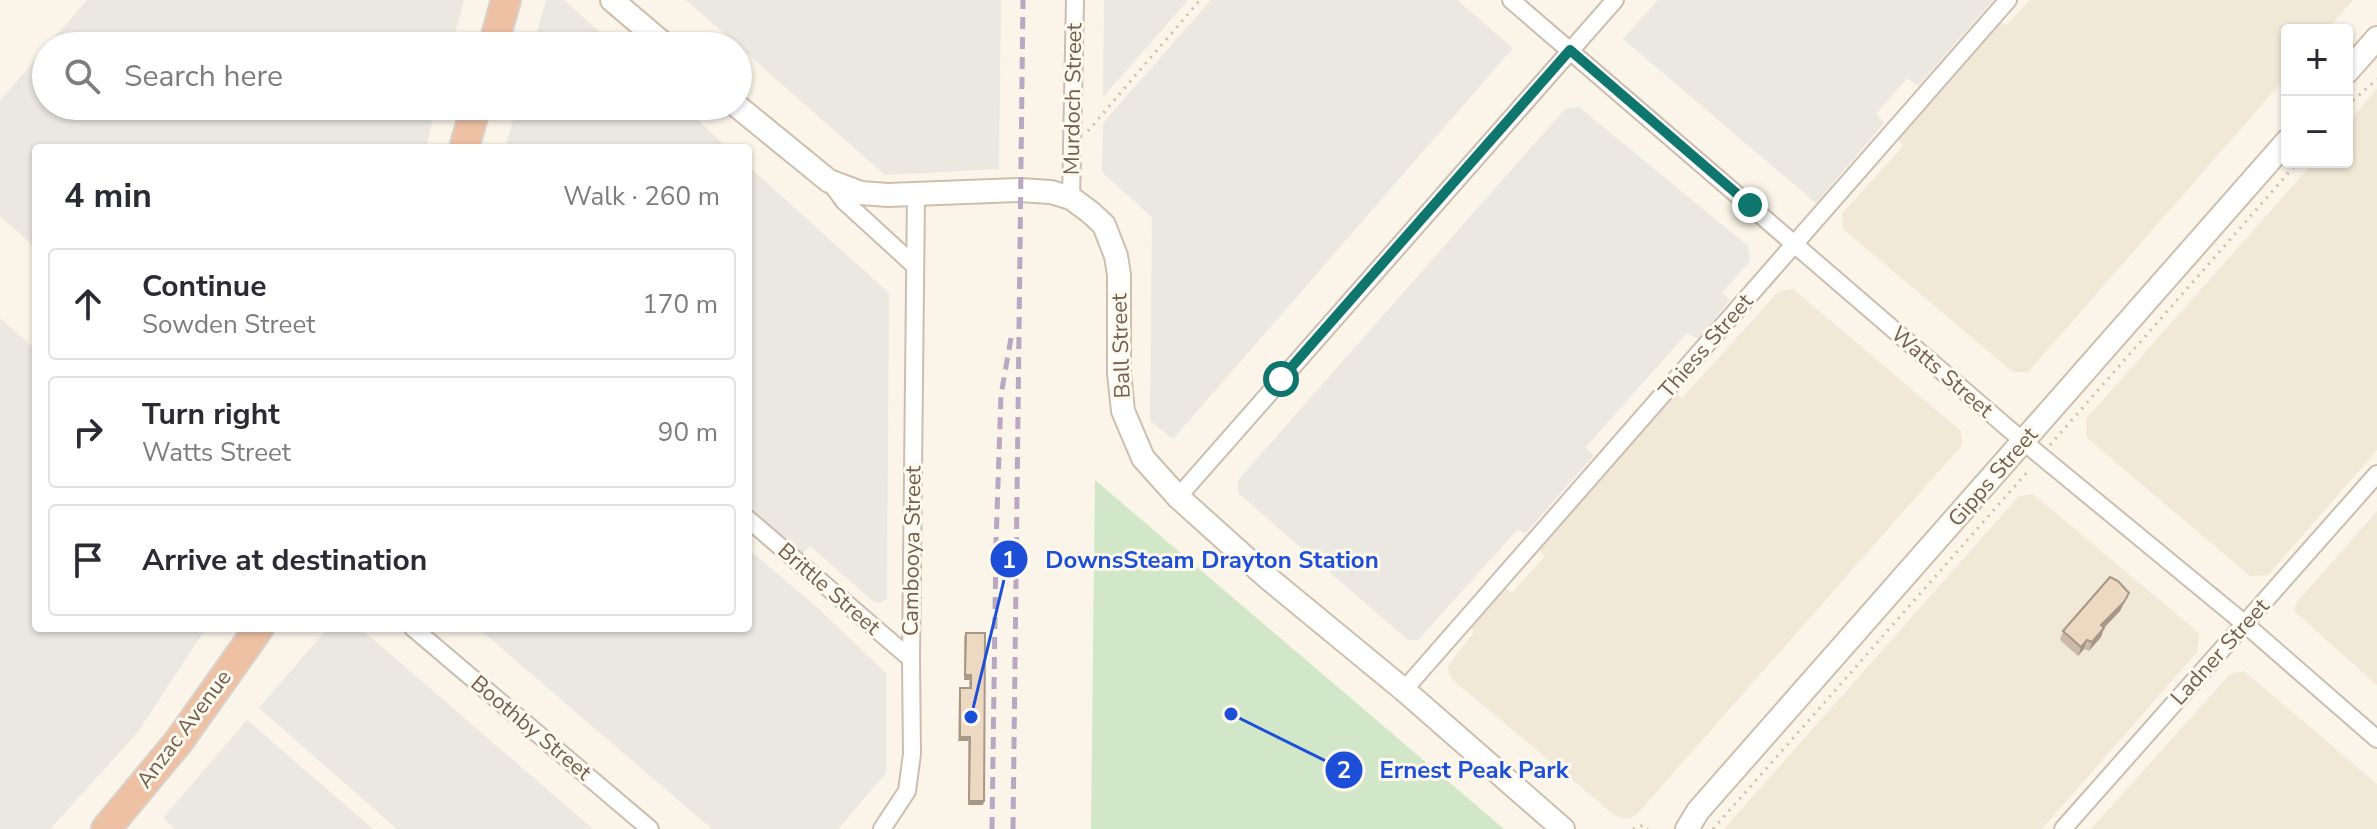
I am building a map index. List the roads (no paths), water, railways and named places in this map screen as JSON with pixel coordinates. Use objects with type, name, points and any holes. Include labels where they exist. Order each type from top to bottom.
[{"type":"highway","points":[[497,32],[506,0]]},
{"type":"highway","points":[[465,144],[472,120]]},
{"type":"highway","name":"Anzac Avenue","points":[[106,829],[179,741],[256,632]]},
{"type":"main road","points":[[612,0],[650,32]]},
{"type":"main road","points":[[2353,65],[2377,38]]},
{"type":"main road","name":"Ball Street","points":[[752,118],[829,181],[861,193],[1051,192],[1071,198],[1104,225],[1116,256],[1123,411],[1143,458],[1178,497],[1268,578],[1404,690],[1563,828]]},
{"type":"main road","name":"Gipps Street","points":[[1672,829],[1693,820],[2032,449],[2281,148]]},
{"type":"street","name":"Murdoch Street","points":[[1071,198],[1075,0]]},
{"type":"street","name":"Watts Street","points":[[1511,0],[2032,449],[2245,624],[2377,739]]},
{"type":"street","points":[[1178,497],[1615,0]]},
{"type":"street","name":"Thiess Street","points":[[1404,690],[2008,0]]},
{"type":"street","points":[[829,181],[844,201],[915,266]]},
{"type":"street","name":"Cambooya Street","points":[[882,829],[907,791],[912,754],[916,195]]},
{"type":"street","name":"Ladner Street","points":[[2063,829],[2377,474]]},
{"type":"street","name":"Brittle Street","points":[[752,522],[911,659]]},
{"type":"street","name":"Boothby Street","points":[[418,632],[650,829]]},
{"type":"railway","points":[[1013,829],[1023,0]]},
{"type":"railway","points":[[992,829],[1001,395],[1011,338]]},
{"type":"place","name":"Ernest Peak Park","points":[[1231,714]]},
{"type":"place","name":"DownsSteam Drayton Station","points":[[971,717]]}]
